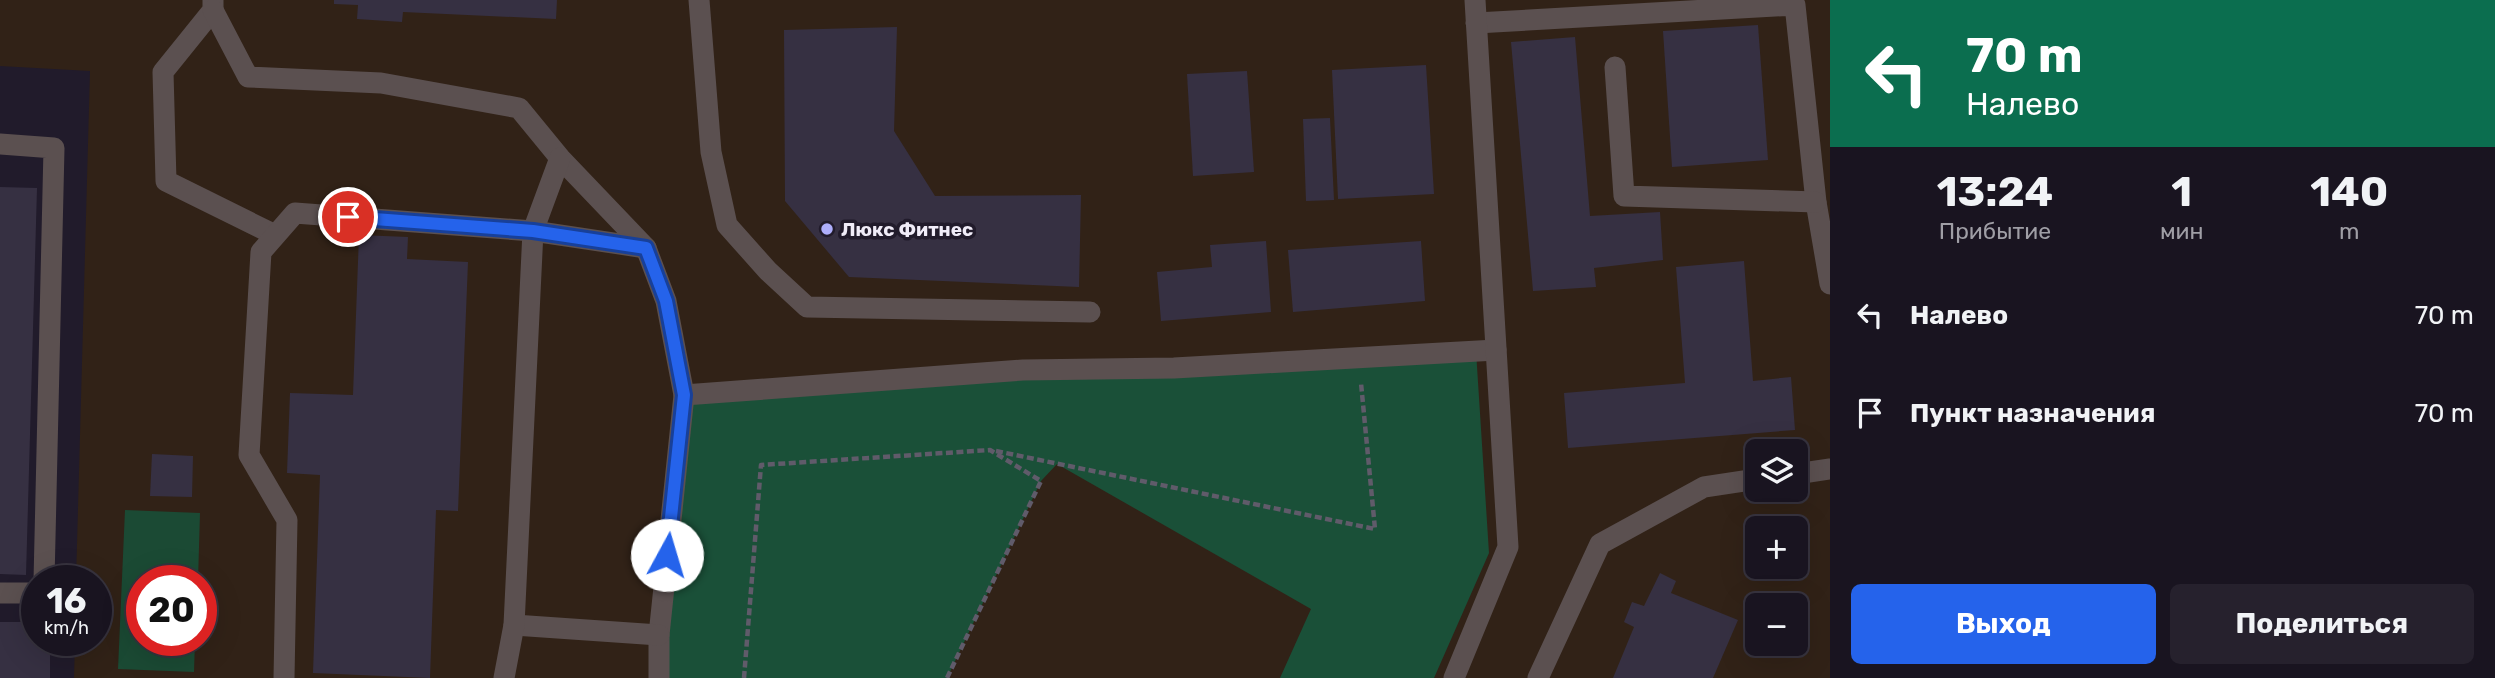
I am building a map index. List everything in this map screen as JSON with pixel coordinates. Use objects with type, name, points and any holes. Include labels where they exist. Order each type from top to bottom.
[{"type":"lane","points":[[699,0],[711,152],[727,225],[768,271],[807,307],[1090,312]]},
{"type":"lane","points":[[1454,678],[1508,547],[1475,0]]},
{"type":"lane","points":[[275,235],[166,181],[163,72],[213,5],[248,77],[381,83],[519,108],[560,158],[646,248],[666,301],[684,395],[659,635],[659,678]]},
{"type":"lane","points":[[1476,23],[1795,5],[1816,202],[1830,284]]},
{"type":"lane","points":[[1615,66],[1624,196],[1816,202]]},
{"type":"lane","points":[[0,144],[54,148],[44,565]]},
{"type":"lane","points":[[504,678],[514,625],[533,231],[560,158]]},
{"type":"lane","points":[[284,678],[287,520],[249,455],[261,252],[275,235],[295,213],[533,231],[646,248]]},
{"type":"lane","points":[[684,395],[1023,370],[1174,368],[1496,351]]},
{"type":"lane","points":[[1808,472],[1830,469]]},
{"type":"lane","points":[[1538,678],[1600,544],[1703,487],[1745,481]]},
{"type":"lane","points":[[0,593],[21,593]]},
{"type":"lane","points":[[514,625],[659,635]]},
{"type":"path","points":[[744,678],[761,465],[990,450],[1375,529],[1359,358]]},
{"type":"path","points":[[947,678],[1041,481],[990,450]]},
{"type":"shaded area","points":[[0,0],[1830,0],[1830,678],[74,678],[75,656],[112,656],[112,565],[76,565],[90,71],[0,66]]},
{"type":"green space","points":[[1476,351],[1489,553],[1434,678],[1280,678],[1311,609],[1057,464],[1041,481],[947,678],[659,678],[684,395]]},
{"type":"green space","points":[[125,510],[200,513],[198,565],[126,565],[126,656],[195,656],[194,672],[118,669]]},
{"type":"building","points":[[334,0],[557,0],[556,19],[403,12],[402,22],[357,19],[358,5],[334,4]]},
{"type":"building","points":[[1758,25],[1768,160],[1672,167],[1663,31]]},
{"type":"building","points":[[897,27],[894,131],[935,196],[1081,195],[1079,287],[849,277],[785,201],[784,30]]},
{"type":"building","points":[[1575,37],[1590,216],[1660,212],[1663,260],[1594,268],[1596,287],[1533,291],[1511,42]]},
{"type":"building","points":[[1426,65],[1434,194],[1338,199],[1332,70]]},
{"type":"building","points":[[1247,71],[1254,172],[1193,176],[1187,74]]},
{"type":"building","points":[[1330,118],[1334,200],[1306,201],[1303,119]]},
{"type":"building","points":[[0,187],[37,188],[26,565],[21,565],[21,575],[0,574]]},
{"type":"building","points":[[359,235],[408,237],[407,259],[468,262],[458,511],[436,510],[430,678],[313,673],[320,475],[287,473],[290,393],[353,395]]},
{"type":"building","points":[[1266,241],[1271,312],[1161,321],[1157,272],[1212,267],[1210,245]]},
{"type":"building","points":[[1421,241],[1425,301],[1293,312],[1288,250]]},
{"type":"building","points":[[1744,261],[1753,381],[1791,377],[1795,430],[1568,448],[1564,393],[1685,383],[1676,267]]},
{"type":"building","points":[[152,454],[193,456],[192,497],[150,496]]},
{"type":"building","points":[[1660,573],[1676,581],[1671,593],[1738,620],[1713,678],[1613,678],[1634,627],[1624,622],[1632,602],[1644,606]]},
{"type":"building","points":[[0,622],[21,622],[21,656],[50,656],[50,678],[0,678]]},
{"type":"place","name":"Люкс Фитнес","points":[[827,229]]},
{"type":"route","points":[[348,217],[533,231],[646,248],[666,301],[684,395],[667,555]]}]
